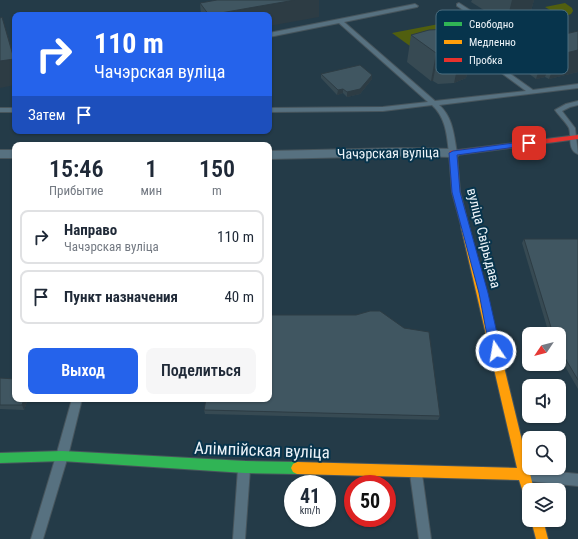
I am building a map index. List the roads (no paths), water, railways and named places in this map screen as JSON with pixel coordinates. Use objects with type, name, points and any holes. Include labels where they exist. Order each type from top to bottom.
[{"type":"main road","name":"Чачэрская вуліца","points":[[453,153],[576,137]]},
{"type":"main road","name":"вуліца Свірыдава","points":[[453,153],[456,192],[483,293],[522,469]]},
{"type":"main road","name":"Алімпійская вуліца","points":[[0,458],[62,456],[244,467],[415,470],[522,474]]},
{"type":"main road","points":[[539,527],[542,539]]},
{"type":"street","name":"Чачэрская вуліца","points":[[272,155],[402,152],[453,153]]},
{"type":"street","points":[[0,154],[12,154]]},
{"type":"lane","points":[[459,5],[467,10]]},
{"type":"lane","points":[[272,33],[415,6]]},
{"type":"lane","points":[[340,21],[435,103],[440,109],[450,128],[453,153]]},
{"type":"lane","points":[[507,74],[532,92]]},
{"type":"lane","points":[[272,110],[383,108],[578,86]]},
{"type":"lane","points":[[578,103],[568,105],[558,110],[572,128],[576,137],[575,148],[578,152]]},
{"type":"lane","points":[[0,110],[12,110]]},
{"type":"lane","points":[[37,539],[76,402]]},
{"type":"lane","points":[[239,539],[244,467]]},
{"type":"lane","points":[[415,470],[424,539]]},
{"type":"lane","points":[[532,475],[578,480]]}]
